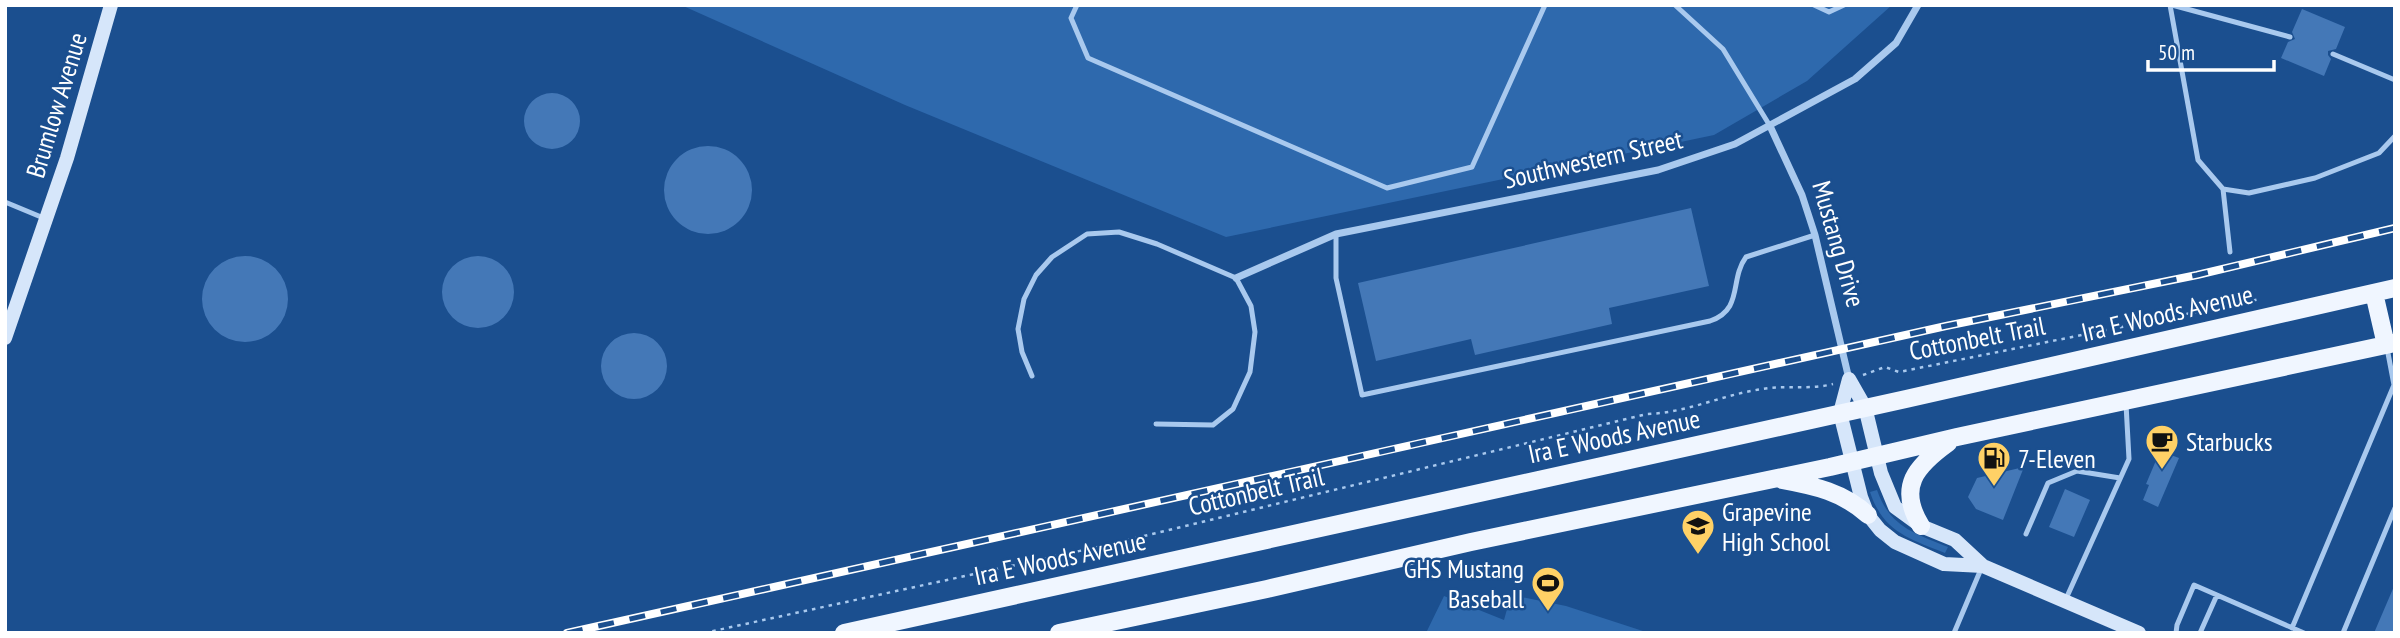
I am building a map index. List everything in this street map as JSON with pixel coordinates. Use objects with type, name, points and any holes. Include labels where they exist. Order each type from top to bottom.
[{"type":"main road","name":"Brumlow Avenue","points":[[5,338],[67,158],[111,5]]},
{"type":"main road","name":"Ira E Woods Avenue","points":[[844,633],[2395,288]]},
{"type":"main road","points":[[1059,633],[2390,344],[2374,293]]},
{"type":"main road","name":"Mustang Drive","points":[[1849,379],[1865,407],[1876,456],[1895,507],[1921,526],[1955,540],[1983,566],[2139,633]]},
{"type":"main road","name":"Mustang Drive","points":[[1849,379],[1840,413],[1868,515],[1880,530],[1895,542],[1916,552],[1944,564],[1983,566]]},
{"type":"main road","points":[[1921,526],[1909,501],[1914,477],[1930,456],[1957,437]]},
{"type":"main road","points":[[1772,478],[1838,494],[1868,515]]},
{"type":"street","name":"Southwestern Street","points":[[1236,278],[1336,234],[1658,170],[1735,144],[1855,79],[1896,43],[1918,5]]},
{"type":"street","name":"Mustang Drive","points":[[1770,126],[1802,195],[1815,235],[1849,379]]},
{"type":"lane","points":[[1077,5],[1072,18],[1088,58],[1387,188],[1472,167],[1545,5]]},
{"type":"lane","points":[[1675,5],[1723,49],[1770,126]]},
{"type":"lane","points":[[1814,5],[1829,12],[1844,5]]},
{"type":"lane","points":[[2230,252],[2223,188],[2198,160],[2171,5],[2290,37]]},
{"type":"lane","points":[[2333,54],[2395,80]]},
{"type":"lane","points":[[2223,188],[2249,193],[2315,178],[2379,153],[2395,136]]},
{"type":"lane","points":[[5,202],[46,219]]},
{"type":"lane","points":[[1032,376],[1022,352],[1018,329],[1024,299],[1036,275],[1052,257],[1087,234],[1119,232],[1157,244],[1236,278],[1251,306],[1255,332],[1250,372],[1233,409],[1213,425],[1156,424]]},
{"type":"lane","points":[[1336,234],[1336,278],[1362,395],[1710,321],[1724,315],[1729,309],[1735,296],[1739,270],[1746,257],[1815,235]]},
{"type":"lane","points":[[2292,628],[2394,385],[2390,344]]},
{"type":"lane","points":[[2065,601],[2129,459],[2126,401]]},
{"type":"lane","points":[[2026,534],[2048,483],[2077,471],[2120,478]]},
{"type":"lane","points":[[2343,633],[2395,508]]},
{"type":"lane","points":[[1954,633],[1983,566]]},
{"type":"lane","points":[[2176,633],[2194,585],[2304,633]]},
{"type":"lane","points":[[2200,633],[2217,595]]},
{"type":"path","name":"Cottonbelt Trail","points":[[704,633],[1134,538],[1760,389],[1788,386],[1816,390],[1885,367],[1899,372],[2271,297]]},
{"type":"shaded area","points":[[681,5],[1892,5],[1807,81],[1714,135],[1226,237],[905,105]]},
{"type":"shaded area","points":[[1877,490],[1896,521],[1914,533],[1948,547],[1945,553],[1909,538],[1890,525],[1882,516],[1870,492]]},
{"type":"shaded area","name":"GHS Mustang Baseball","points":[[1511,595],[1566,606],[1649,633],[1426,633],[1444,596],[1504,620]]},
{"type":"building","points":[[2302,9],[2345,27],[2336,49],[2328,51],[2331,59],[2324,76],[2281,58],[2288,42],[2295,39],[2292,32]]},
{"type":"building","points":[[552,93],[563,95],[572,101],[578,110],[578,132],[572,141],[563,147],[552,149],[541,147],[532,141],[526,132],[524,121],[526,110],[532,101],[541,95]]},
{"type":"building","points":[[708,146],[725,149],[739,159],[749,173],[752,190],[749,207],[739,221],[725,231],[708,234],[691,231],[677,221],[667,207],[664,190],[667,173],[677,159],[691,149]]},
{"type":"building","points":[[1691,208],[1709,286],[1609,308],[1612,324],[1475,355],[1471,339],[1376,361],[1358,283]]},
{"type":"building","points":[[245,256],[262,259],[276,268],[285,282],[288,299],[285,316],[276,330],[262,339],[245,342],[228,339],[214,330],[205,316],[202,299],[205,282],[214,268],[228,259]]},
{"type":"building","points":[[478,256],[498,262],[508,272],[514,292],[508,312],[498,322],[478,328],[458,322],[448,312],[442,292],[448,272],[458,262]]},
{"type":"building","points":[[634,333],[657,343],[667,366],[657,389],[634,399],[611,389],[601,366],[611,343]]},
{"type":"building","name":"Starbucks","points":[[2160,451],[2179,458],[2158,507],[2143,500],[2149,485],[2146,484]]},
{"type":"building","name":"7-Eleven","points":[[2024,467],[2003,520],[1976,509],[1968,497],[1977,478]]},
{"type":"building","name":"7-Eleven","points":[[2065,489],[2090,500],[2074,537],[2049,527]]},
{"type":"building","points":[[2395,584],[2395,633],[2374,633]]},
{"type":"railway","points":[[567,633],[1946,326],[2197,275],[2395,228]]},
{"type":"place","name":"Starbucks","points":[[2162,471]]},
{"type":"place","name":"7-Eleven","points":[[1994,488]]},
{"type":"place","name":"Grapevine High School","points":[[1698,556]]},
{"type":"place","name":"GHS Mustang Baseball","points":[[1548,613]]}]
